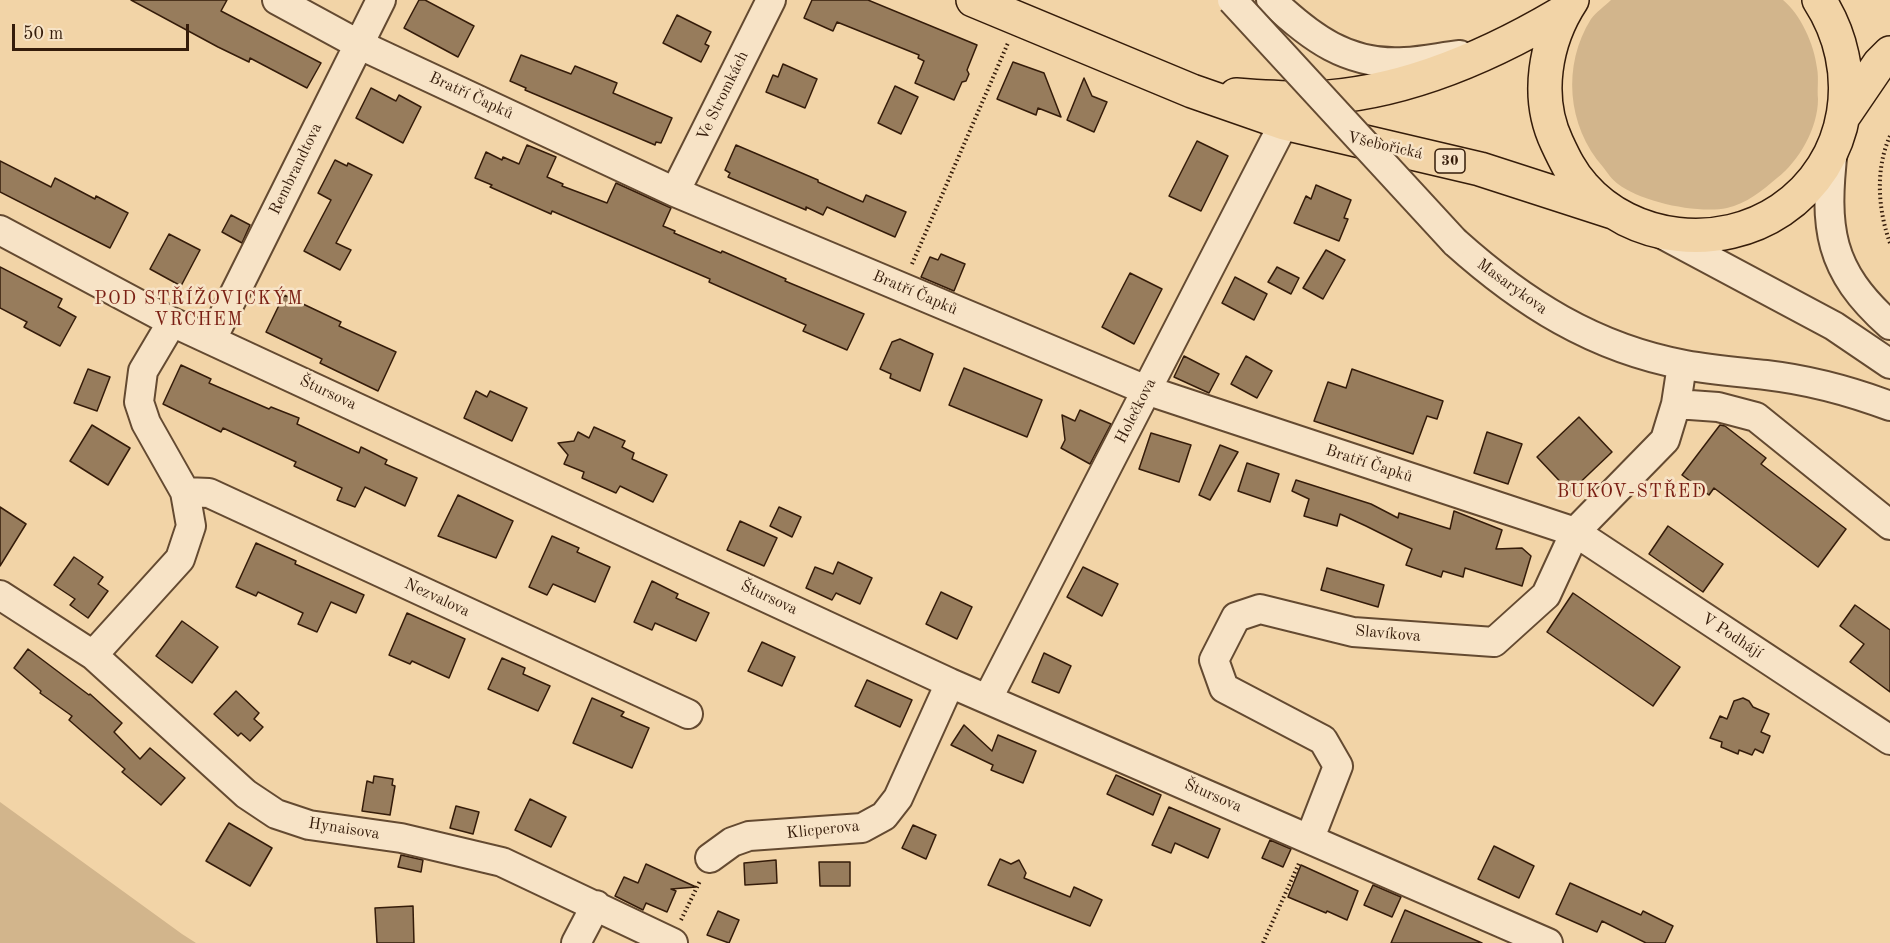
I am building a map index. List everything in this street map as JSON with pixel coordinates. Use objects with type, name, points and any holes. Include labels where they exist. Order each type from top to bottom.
[{"type":"main road","name":"Všebořická","points":[[973,0],[1192,91],[1284,123],[1480,169],[1613,212]]},
{"type":"main road","name":"30","points":[[1819,0],[1829,15],[1839,38],[1845,65],[1846,89],[1838,133]]},
{"type":"main road","name":"Všebořická","points":[[1192,91],[1316,98],[1363,92],[1408,82],[1495,50],[1568,5]]},
{"type":"main road","name":"30","points":[[1568,5],[1553,37],[1545,77],[1547,109],[1552,134],[1567,165],[1583,186],[1613,212],[1658,232],[1681,236],[1711,236],[1738,230],[1763,220],[1801,194],[1816,176],[1867,81],[1890,53]]},
{"type":"street","name":"Bratří Čapků","points":[[277,0],[358,44],[675,192],[1146,390],[1575,532]]},
{"type":"street","name":"Rembrandtova","points":[[212,339],[381,0]]},
{"type":"street","name":"Ve Stromkách","points":[[675,192],[771,0]]},
{"type":"street","name":"Masarykova","points":[[1232,0],[1455,242],[1490,273],[1559,320],[1616,345],[1682,365],[1806,381],[1859,394],[1890,406]]},
{"type":"street","points":[[1272,0],[1312,36],[1338,52],[1373,61],[1404,62],[1495,50]]},
{"type":"street","name":"Holečkova","points":[[987,698],[1284,123]]},
{"type":"street","points":[[1838,133],[1829,187],[1828,213],[1833,242],[1842,269],[1858,293],[1890,325]]},
{"type":"street","name":"Štursova","points":[[0,230],[172,322],[950,683],[1548,943]]},
{"type":"street","points":[[1658,232],[1834,326],[1890,364]]},
{"type":"street","points":[[93,655],[180,559],[190,526],[184,492],[146,423],[139,402],[143,371],[172,322]]},
{"type":"street","name":"Slavíkova","points":[[1310,838],[1338,766],[1323,740],[1224,688],[1214,660],[1236,617],[1260,609],[1353,632],[1494,642],[1546,595],[1575,532],[1665,440],[1676,404],[1682,365]]},
{"type":"street","points":[[1676,404],[1718,407],[1756,417],[1890,525]]},
{"type":"street","name":"Nezvalova","points":[[184,492],[209,493],[688,714]]},
{"type":"street","name":"V Podhájí","points":[[1575,532],[1890,740]]},
{"type":"street","name":"Hynaisova","points":[[0,595],[93,655],[246,794],[276,813],[309,825],[401,838],[502,862],[672,943]]},
{"type":"street","name":"Klicperova","points":[[710,858],[732,842],[749,836],[862,828],[884,816],[898,798],[950,683]]},
{"type":"street","points":[[576,943],[596,905]]},
{"type":"path","points":[[902,287],[1018,20]]},
{"type":"path","points":[[1890,136],[1880,178],[1882,209],[1890,243]]},
{"type":"path","points":[[1263,943],[1310,838]]},
{"type":"path","points":[[672,943],[710,858]]},
{"type":"shaded area","points":[[1611,0],[1783,0],[1790,6],[1806,31],[1818,72],[1815,121],[1806,143],[1793,163],[1747,200],[1727,208],[1701,209],[1670,205],[1641,196],[1618,184],[1591,151],[1582,133],[1573,95],[1573,75],[1582,37],[1591,19]]},
{"type":"shaded area","points":[[0,802],[182,934],[196,943],[0,943]]},
{"type":"building","points":[[131,0],[227,0],[221,11],[321,63],[307,88],[250,58],[249,62],[218,47]]},
{"type":"building","points":[[419,0],[425,0],[474,26],[458,57],[404,28]]},
{"type":"building","points":[[812,0],[868,0],[977,45],[967,70],[969,74],[966,81],[962,82],[954,100],[915,83],[924,61],[918,58],[919,55],[837,22],[833,31],[804,18]]},
{"type":"building","points":[[677,15],[711,32],[705,44],[709,46],[701,62],[663,43]]},
{"type":"building","points":[[521,55],[571,74],[575,66],[617,83],[613,93],[672,118],[661,143],[656,142],[655,145],[525,90],[526,88],[510,81]]},
{"type":"building","points":[[1013,62],[1044,73],[1061,117],[1038,108],[1036,115],[997,99]]},
{"type":"building","points":[[783,64],[817,79],[805,108],[766,92],[773,75],[778,77]]},
{"type":"building","points":[[1084,78],[1092,96],[1107,102],[1094,132],[1067,120]]},
{"type":"building","points":[[895,86],[918,97],[901,134],[878,123]]},
{"type":"building","points":[[371,88],[396,101],[399,95],[421,107],[403,143],[356,118]]},
{"type":"building","points":[[1197,141],[1228,156],[1201,211],[1169,196]]},
{"type":"building","points":[[527,145],[556,157],[547,177],[563,184],[562,186],[607,203],[616,183],[671,208],[663,226],[675,231],[674,233],[721,253],[722,251],[786,279],[785,281],[864,314],[847,350],[803,331],[806,325],[709,282],[710,279],[552,211],[551,214],[475,178],[486,152],[502,160],[503,157],[519,164]]},
{"type":"building","points":[[736,145],[863,202],[866,195],[906,212],[895,237],[827,207],[823,215],[806,207],[806,210],[728,177],[730,173],[725,170]]},
{"type":"building","points":[[335,160],[347,166],[348,163],[372,175],[336,243],[351,250],[340,270],[304,251],[331,200],[318,193]]},
{"type":"building","points":[[0,161],[51,187],[55,178],[128,213],[110,248],[0,192]]},
{"type":"building","points":[[1316,185],[1351,200],[1344,218],[1348,219],[1339,241],[1294,223],[1306,196],[1311,199]]},
{"type":"building","points":[[231,215],[250,225],[242,243],[222,232]]},
{"type":"building","points":[[169,234],[200,250],[181,286],[150,269]]},
{"type":"building","points":[[1326,250],[1345,260],[1323,299],[1303,288]]},
{"type":"building","points":[[941,254],[965,264],[954,291],[921,277],[930,257],[938,260]]},
{"type":"building","points":[[0,267],[62,299],[58,307],[76,317],[60,346],[24,327],[27,322],[0,308]]},
{"type":"building","points":[[1277,267],[1299,278],[1291,294],[1268,282]]},
{"type":"building","points":[[1130,273],[1162,289],[1134,344],[1102,327]]},
{"type":"building","points":[[1235,277],[1267,294],[1254,320],[1222,303]]},
{"type":"building","points":[[284,295],[341,322],[339,326],[396,352],[378,391],[320,363],[322,359],[266,332]]},
{"type":"building","points":[[900,339],[933,354],[920,391],[890,378],[891,374],[880,369],[892,342]]},
{"type":"building","points":[[1184,356],[1219,374],[1209,393],[1174,377]]},
{"type":"building","points":[[1246,356],[1272,371],[1257,398],[1231,384]]},
{"type":"building","points":[[181,365],[211,379],[209,383],[269,409],[271,407],[299,418],[297,424],[359,453],[361,447],[387,460],[385,464],[417,478],[405,506],[365,487],[355,507],[337,500],[342,488],[294,466],[296,462],[223,428],[221,432],[163,404]]},
{"type":"building","points":[[964,368],[1042,400],[1027,437],[949,405]]},
{"type":"building","points":[[88,369],[110,377],[97,411],[74,403]]},
{"type":"building","points":[[1352,369],[1443,401],[1437,419],[1427,416],[1413,454],[1314,421],[1328,382],[1346,388]]},
{"type":"building","points":[[476,391],[487,397],[490,391],[527,408],[512,441],[464,418]]},
{"type":"building","points":[[1080,410],[1111,424],[1090,464],[1061,448],[1065,440],[1062,415],[1075,421]]},
{"type":"building","points":[[1579,417],[1612,452],[1570,492],[1537,457]]},
{"type":"building","points":[[92,425],[130,448],[108,485],[70,461]]},
{"type":"building","points":[[1720,425],[1725,426],[1766,458],[1761,464],[1846,529],[1818,567],[1714,488],[1709,495],[1682,475]]},
{"type":"building","points":[[594,427],[625,441],[622,447],[634,453],[632,459],[667,475],[653,502],[620,486],[616,493],[582,478],[584,472],[564,464],[568,455],[558,443],[574,441],[578,432],[589,438]]},
{"type":"building","points":[[1487,432],[1522,444],[1508,484],[1474,473]]},
{"type":"building","points":[[1151,433],[1191,445],[1179,482],[1139,469]]},
{"type":"building","points":[[1220,445],[1238,452],[1210,500],[1199,495]]},
{"type":"building","points":[[1247,463],[1279,474],[1270,502],[1238,491]]},
{"type":"building","points":[[1296,480],[1371,504],[1398,518],[1399,513],[1450,529],[1454,511],[1502,530],[1496,549],[1522,548],[1531,556],[1522,586],[1465,568],[1463,577],[1443,571],[1441,577],[1406,565],[1412,549],[1366,526],[1340,514],[1337,526],[1304,516],[1309,499],[1292,491]]},
{"type":"building","points":[[458,495],[513,521],[496,558],[438,536]]},
{"type":"building","points":[[0,507],[26,524],[0,566]]},
{"type":"building","points":[[779,507],[801,517],[792,537],[770,526]]},
{"type":"building","points":[[740,521],[777,538],[764,566],[727,550]]},
{"type":"building","points":[[1668,526],[1723,564],[1703,592],[1649,554]]},
{"type":"building","points":[[552,536],[579,548],[577,552],[610,567],[595,602],[553,584],[547,595],[529,587]]},
{"type":"building","points":[[256,543],[296,561],[295,564],[364,595],[356,613],[331,602],[317,632],[298,624],[303,613],[258,592],[256,596],[236,587]]},
{"type":"building","points":[[74,557],[103,577],[98,584],[108,591],[88,618],[70,605],[75,599],[54,585]]},
{"type":"building","points":[[838,562],[872,578],[860,604],[836,593],[832,600],[806,588],[815,567],[833,574]]},
{"type":"building","points":[[1083,567],[1118,584],[1102,616],[1067,597]]},
{"type":"building","points":[[1327,568],[1384,585],[1378,607],[1321,590]]},
{"type":"building","points":[[652,581],[678,594],[676,598],[709,613],[696,641],[655,623],[652,630],[634,622]]},
{"type":"building","points":[[941,592],[972,607],[957,639],[926,624]]},
{"type":"building","points":[[1573,593],[1680,667],[1653,706],[1547,632]]},
{"type":"building","points":[[1855,605],[1890,630],[1890,692],[1850,662],[1864,644],[1840,626]]},
{"type":"building","points":[[407,613],[465,639],[449,678],[412,661],[410,664],[389,655]]},
{"type":"building","points":[[182,621],[218,647],[192,683],[156,656]]},
{"type":"building","points":[[762,642],[795,657],[782,686],[748,671]]},
{"type":"building","points":[[28,649],[90,694],[122,723],[114,732],[140,759],[150,748],[185,778],[161,805],[122,772],[125,769],[69,720],[72,716],[40,693],[41,691],[14,668]]},
{"type":"building","points":[[1044,653],[1071,666],[1059,693],[1032,682]]},
{"type":"building","points":[[502,658],[525,668],[523,674],[550,686],[538,711],[488,689]]},
{"type":"building","points":[[867,680],[912,700],[900,727],[855,706]]},
{"type":"building","points":[[236,691],[259,713],[254,719],[263,727],[250,741],[241,733],[238,736],[214,714]]},
{"type":"building","points":[[592,698],[624,712],[621,716],[649,728],[632,768],[573,743]]},
{"type":"building","points":[[1743,698],[1753,707],[1769,714],[1761,732],[1770,736],[1763,753],[1755,749],[1752,755],[1739,750],[1738,754],[1721,747],[1722,742],[1710,738],[1720,716],[1727,719],[1734,701]]},
{"type":"building","points":[[964,725],[992,751],[998,735],[1036,751],[1023,783],[991,770],[993,765],[951,745]]},
{"type":"building","points":[[1116,775],[1161,795],[1153,815],[1107,794]]},
{"type":"building","points":[[374,776],[393,779],[392,785],[395,786],[390,815],[362,811],[367,781],[373,783]]},
{"type":"building","points":[[530,799],[566,817],[551,847],[515,830]]},
{"type":"building","points":[[456,806],[479,812],[473,834],[450,828]]},
{"type":"building","points":[[1169,807],[1220,829],[1208,858],[1175,843],[1171,853],[1152,845]]},
{"type":"building","points":[[229,823],[272,848],[250,886],[206,861]]},
{"type":"building","points":[[913,825],[936,835],[926,859],[902,848]]},
{"type":"building","points":[[1270,840],[1291,849],[1283,867],[1262,858]]},
{"type":"building","points":[[1494,846],[1534,866],[1519,898],[1478,879]]},
{"type":"building","points":[[401,855],[423,860],[421,872],[398,867]]},
{"type":"building","points":[[1000,859],[1011,864],[1019,860],[1026,873],[1024,878],[1070,897],[1074,887],[1102,900],[1090,926],[988,885]]},
{"type":"building","points":[[776,860],[777,883],[745,885],[744,863]]},
{"type":"building","points":[[819,862],[850,862],[850,886],[820,886]]},
{"type":"building","points":[[646,864],[696,887],[671,889],[676,891],[667,912],[646,903],[643,910],[615,896],[624,877],[638,883]]},
{"type":"building","points":[[1301,865],[1358,891],[1347,920],[1288,897]]},
{"type":"building","points":[[1570,883],[1641,915],[1643,911],[1673,926],[1665,943],[1646,943],[1602,921],[1597,932],[1556,914]]},
{"type":"building","points":[[1373,885],[1401,897],[1392,917],[1364,905]]},
{"type":"building","points":[[413,906],[414,943],[377,943],[375,908]]},
{"type":"building","points":[[1405,910],[1482,943],[1391,943]]},
{"type":"building","points":[[718,911],[739,920],[729,943],[707,935]]},
{"type":"district","name":"POD STŘÍŽOVICKÝM VRCHEM","points":[[199,309]]},
{"type":"district","name":"BUKOV-STŘED","points":[[1632,492]]}]
